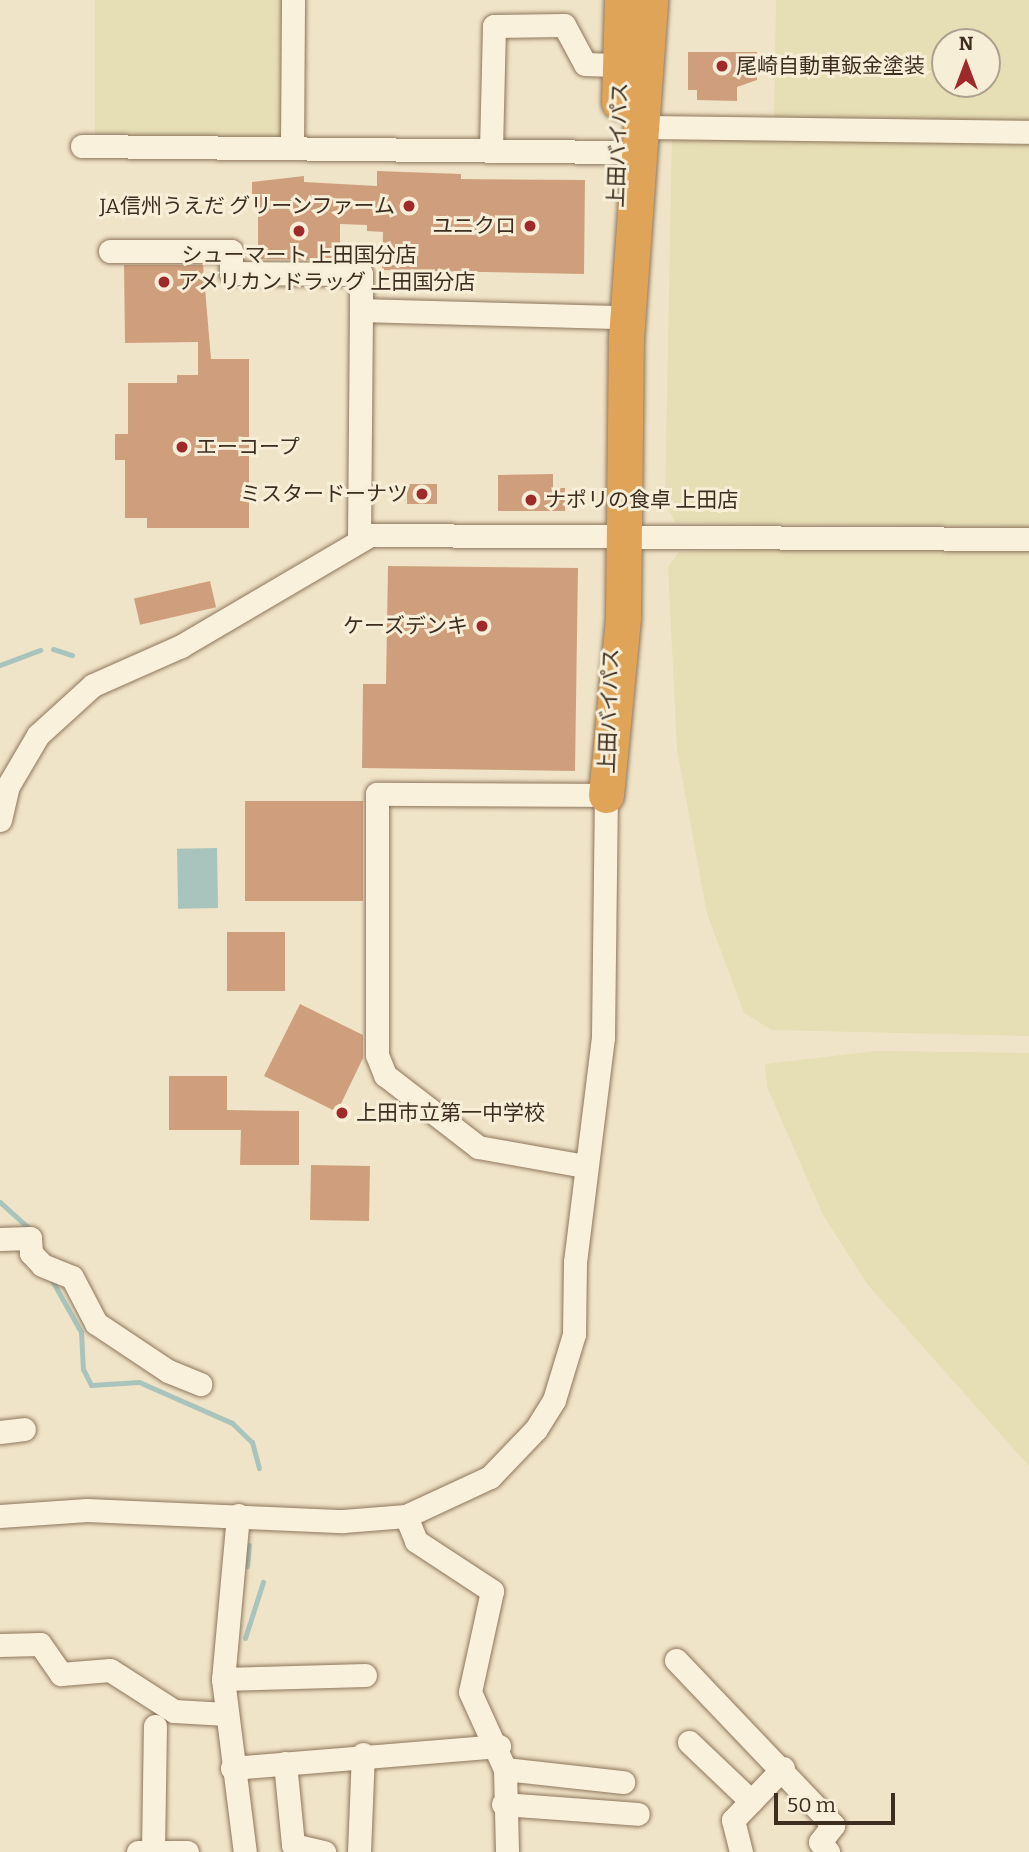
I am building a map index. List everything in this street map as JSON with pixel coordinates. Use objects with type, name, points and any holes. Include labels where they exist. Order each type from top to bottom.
[{"type":"highway","name":"上田バイパス","points":[[606,795],[626,338],[629,139],[621,65],[621,0]]},
{"type":"highway","name":"上田バイパス","points":[[617,534],[613,317],[629,139],[650,0]]},
{"type":"street","points":[[292,146],[293,0]]},
{"type":"street","points":[[491,149],[494,26],[564,25],[585,64],[621,65]]},
{"type":"street","points":[[82,146],[491,149],[629,139],[1029,132]]},
{"type":"street","points":[[110,251],[231,251],[231,273],[361,274],[359,539]]},
{"type":"street","points":[[361,310],[613,317]]},
{"type":"street","points":[[0,820],[8,786],[38,735],[93,685],[180,646],[359,539],[389,531],[1029,539]]},
{"type":"street","points":[[0,1516],[87,1510],[344,1521],[406,1516],[490,1476],[536,1429],[554,1400],[574,1334],[585,1166],[603,1037],[606,795],[377,794],[377,1055],[385,1075],[478,1147],[585,1166]]},
{"type":"street","points":[[0,1239],[30,1238],[31,1254],[42,1265],[72,1277],[96,1323],[168,1371],[201,1384]]},
{"type":"street","points":[[0,1432],[24,1429]]},
{"type":"street","points":[[237,1515],[223,1679],[232,1768],[245,1852]]},
{"type":"street","points":[[406,1516],[416,1541],[492,1591],[470,1692],[502,1758],[507,1852]]},
{"type":"street","points":[[0,1645],[40,1644],[61,1674],[110,1670],[174,1711],[226,1714]]},
{"type":"street","points":[[676,1660],[783,1768],[833,1825],[820,1842],[828,1852]]},
{"type":"street","points":[[223,1679],[365,1675]]},
{"type":"street","points":[[155,1726],[145,1851],[187,1852]]},
{"type":"street","points":[[689,1742],[751,1801]]},
{"type":"street","points":[[359,1852],[363,1755]]},
{"type":"street","points":[[232,1768],[363,1755],[502,1758],[623,1782]]},
{"type":"street","points":[[285,1763],[293,1845],[324,1852]]},
{"type":"street","points":[[741,1852],[733,1820],[783,1768]]},
{"type":"street","points":[[503,1804],[639,1814]]},
{"type":"shaded area","points":[[95,0],[285,0],[285,137],[95,137]]},
{"type":"shaded area","points":[[776,0],[1029,0],[1029,127],[774,122]]},
{"type":"shaded area","points":[[672,132],[1029,138],[1029,528],[675,522],[665,502]]},
{"type":"shaded area","points":[[862,547],[1029,550],[1029,1036],[772,1030],[744,1013],[707,914],[677,749],[668,567],[679,552]]},
{"type":"shaded area","points":[[876,1051],[1029,1053],[1029,1466],[868,1285],[823,1215],[767,1087],[765,1064]]},
{"type":"water","points":[[217,848],[218,908],[178,909],[177,849]]},
{"type":"building","name":"尾崎自動車鈑金塗装","points":[[688,52],[757,52],[757,80],[737,87],[737,101],[697,100],[697,90],[688,90]]},
{"type":"building","points":[[377,171],[461,174],[461,179],[585,180],[584,274],[382,270],[383,232],[367,231],[367,225],[340,224],[340,260],[258,259],[258,197],[252,197],[252,182],[304,176],[304,182],[377,186]]},
{"type":"building","name":"エーコープ","points":[[124,265],[203,265],[211,359],[249,359],[249,528],[147,528],[147,518],[125,518],[125,460],[115,460],[115,434],[128,434],[128,383],[177,383],[177,375],[198,375],[198,342],[125,343]]},
{"type":"building","name":"ナポリの食卓 上田店","points":[[553,474],[553,488],[565,488],[565,511],[498,511],[498,475]]},
{"type":"building","name":"ミスタードーナツ","points":[[407,484],[437,484],[437,504],[407,504]]},
{"type":"building","name":"ケーズデンキ","points":[[388,566],[578,568],[575,771],[362,768],[363,684],[386,684]]},
{"type":"building","points":[[210,581],[216,607],[140,625],[134,599]]},
{"type":"building","points":[[245,801],[363,801],[363,901],[245,901]]},
{"type":"building","points":[[227,932],[285,932],[285,991],[227,991]]},
{"type":"building","points":[[300,1004],[363,1035],[363,1058],[337,1112],[264,1076]]},
{"type":"building","points":[[169,1076],[227,1076],[227,1110],[299,1111],[299,1165],[240,1165],[241,1130],[169,1130]]},
{"type":"building","points":[[311,1165],[370,1166],[369,1221],[310,1220]]},
{"type":"waterway","points":[[53,649],[72,655]]},
{"type":"waterway","points":[[0,665],[40,650]]},
{"type":"waterway","points":[[0,1202],[32,1231]]},
{"type":"waterway","points":[[49,1275],[81,1332],[83,1369],[91,1385],[139,1382],[232,1423],[252,1442],[259,1468]]},
{"type":"waterway","points":[[247,1566],[249,1545]]},
{"type":"waterway","points":[[245,1638],[263,1582]]},
{"type":"place","name":"尾崎自動車鈑金塗装","points":[[722,66]]},
{"type":"place","name":"JA信州うえだ グリーンファーム","points":[[409,206]]},
{"type":"place","name":"ユニクロ","points":[[530,226]]},
{"type":"place","name":"シューマート 上田国分店","points":[[299,231]]},
{"type":"place","name":"アメリカンドラッグ 上田国分店","points":[[164,282]]},
{"type":"place","name":"エーコープ","points":[[182,447]]},
{"type":"place","name":"ミスタードーナツ","points":[[422,494]]},
{"type":"place","name":"ナポリの食卓 上田店","points":[[531,500]]},
{"type":"place","name":"ケーズデンキ","points":[[482,626]]},
{"type":"place","name":"上田市立第一中学校","points":[[342,1113]]}]
